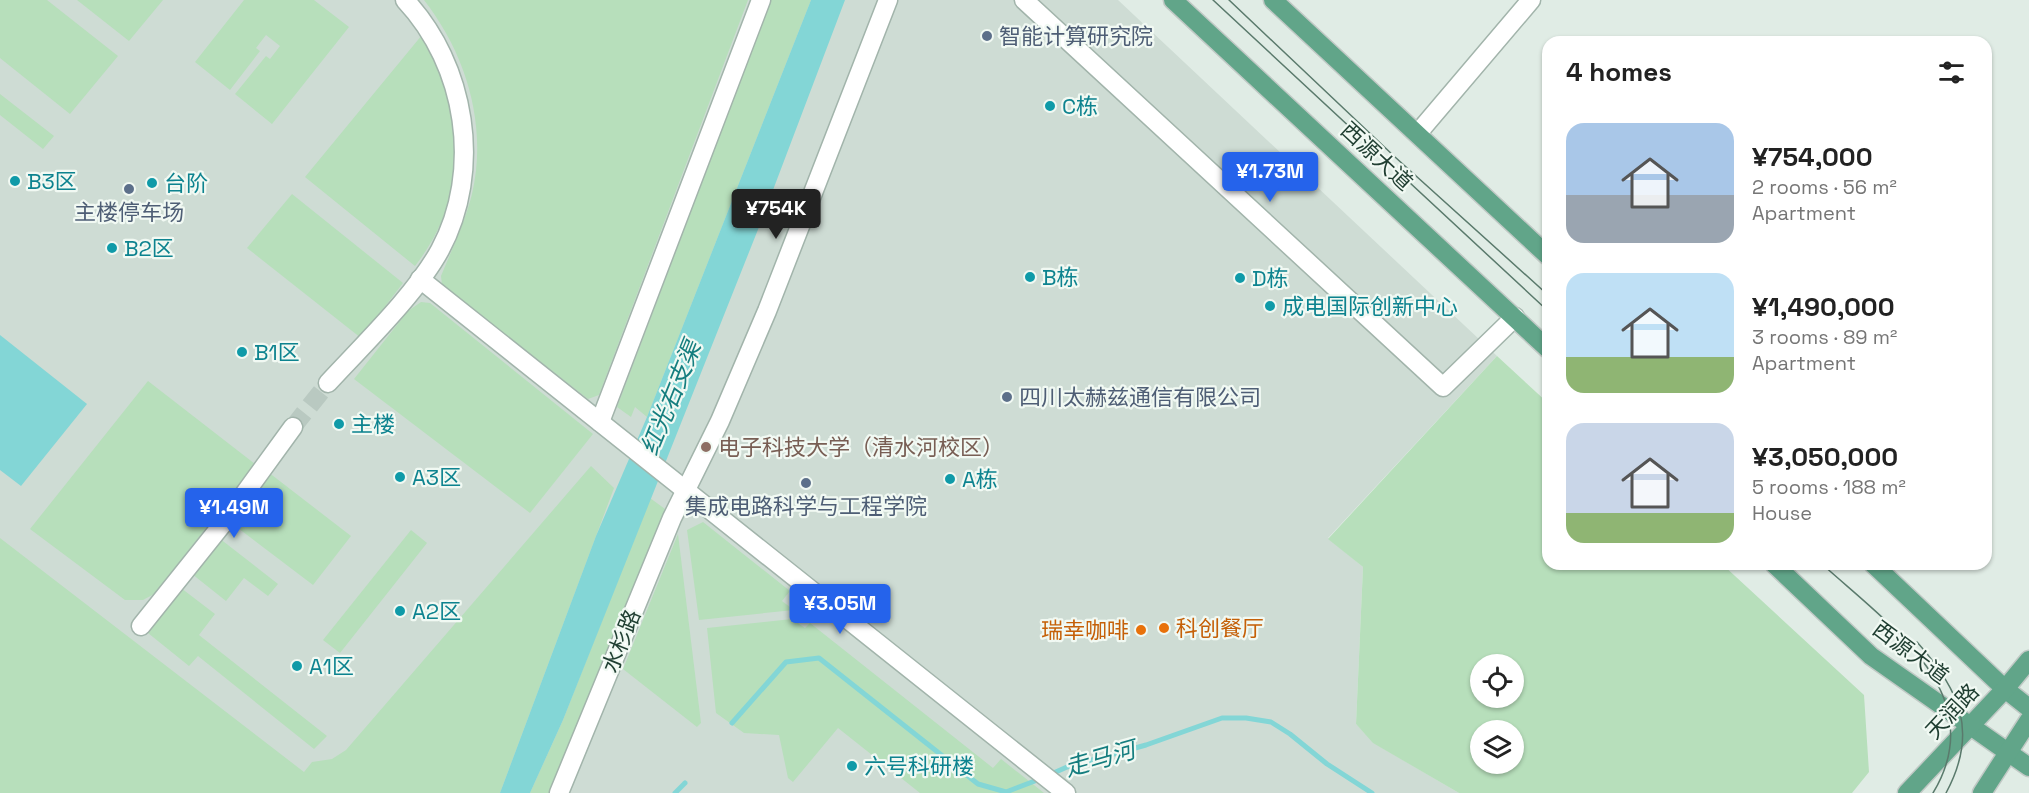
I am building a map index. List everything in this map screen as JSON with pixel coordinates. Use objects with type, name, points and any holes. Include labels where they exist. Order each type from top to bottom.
[{"type":"main road","name":"西源大道","points":[[1173,0],[1542,343]]},
{"type":"main road","name":"西源大道","points":[[1273,0],[1542,250]]},
{"type":"main road","name":"西源大道","points":[[1780,570],[1871,656],[2011,752],[2029,767]]},
{"type":"main road","name":"西源大道","points":[[1879,570],[2005,689],[2029,708]]},
{"type":"main road","name":"天润路","points":[[1907,793],[1972,726],[2029,660]]},
{"type":"main road","points":[[1982,793],[2011,752],[2029,720]]},
{"type":"street","points":[[328,383],[420,279],[440,251],[457,204],[465,146],[462,118],[448,66],[421,17],[405,0]]},
{"type":"street","points":[[600,422],[761,0]]},
{"type":"street","name":"水杉路","points":[[559,793],[686,489],[720,421],[767,310],[888,0]]},
{"type":"street","points":[[1024,0],[1443,387],[1515,317]]},
{"type":"street","points":[[1418,133],[1531,0]]},
{"type":"street","points":[[420,279],[1066,793]]},
{"type":"street","points":[[141,626],[221,526],[293,427]]},
{"type":"shaded area","name":"电子科技大学（清水河校区）","points":[[0,0],[1118,0],[1497,356],[1328,538],[1363,567],[1356,724],[1374,743],[1459,793],[0,793]]},
{"type":"green space","points":[[0,0],[47,0],[118,56],[70,114],[0,58]]},
{"type":"green space","points":[[77,0],[163,0],[129,41]]},
{"type":"green space","points":[[244,0],[314,0],[349,27],[272,124],[235,94],[266,56],[270,59],[280,46],[266,35],[256,48],[260,51],[230,90],[195,62]]},
{"type":"green space","points":[[424,0],[748,0],[599,395],[588,399],[442,285],[441,276],[472,194],[477,142],[470,91],[462,67],[439,21]]},
{"type":"green space","points":[[771,0],[811,0],[647,417],[635,407],[631,417],[617,407]]},
{"type":"green space","points":[[422,35],[448,88],[456,136],[456,159],[448,203],[440,225],[415,266],[305,177]]},
{"type":"green space","points":[[0,94],[54,136],[43,149],[0,115]]},
{"type":"green space","points":[[292,194],[403,283],[361,338],[247,248]]},
{"type":"green space","points":[[421,302],[430,303],[593,434],[530,513],[354,379],[408,311]]},
{"type":"green space","points":[[1497,356],[1542,397],[1542,570],[1729,570],[1864,695],[1869,772],[1852,793],[1459,793],[1373,743],[1356,724],[1363,567],[1328,539]]},
{"type":"green space","points":[[148,381],[255,464],[156,593],[143,600],[125,600],[30,529]]},
{"type":"green space","points":[[591,466],[614,488],[500,793],[0,793],[0,538],[304,772],[312,762],[332,759],[346,750]]},
{"type":"green space","points":[[268,472],[351,536],[313,585],[230,522]]},
{"type":"green space","points":[[650,498],[665,509],[552,793],[530,793],[563,720]]},
{"type":"green space","points":[[703,522],[790,591],[782,601],[794,610],[699,620],[687,530]]},
{"type":"green space","points":[[411,530],[427,543],[340,653],[323,640]]},
{"type":"green space","points":[[678,534],[701,723],[697,727],[623,669]]},
{"type":"green space","points":[[219,538],[278,584],[268,596],[244,578],[226,601],[192,574]]},
{"type":"green space","points":[[181,588],[215,614],[199,635],[327,736],[314,749],[198,656],[189,666],[148,633]]},
{"type":"green space","points":[[792,619],[805,628],[810,623],[993,768],[1001,759],[1044,793],[920,793],[838,728],[793,782],[788,778],[779,735],[744,733],[716,713],[707,628]]},
{"type":"water","name":"红光右支渠","points":[[811,0],[845,0],[759,227],[563,720],[530,793],[500,793],[596,536],[647,417]]},
{"type":"water","points":[[0,335],[87,404],[21,486],[0,470]]},
{"type":"waterway","name":"走马河","points":[[732,723],[786,662],[819,658],[978,784],[1006,792],[1040,779]]},
{"type":"waterway","name":"走马河","points":[[1049,775],[1067,767],[1146,745],[1222,718],[1246,718],[1271,722],[1290,734],[1327,764],[1372,793]]},
{"type":"waterway","name":"走马河","points":[[675,793],[685,783]]},
{"type":"tunnel","points":[[293,427],[328,383]]},
{"type":"tram line","points":[[1213,0],[1542,305]]},
{"type":"tram line","points":[[1229,0],[1395,157],[1542,290]]},
{"type":"tram line","points":[[1829,570],[1902,637],[1925,664],[1942,693],[1950,724],[1948,757],[1933,793]]},
{"type":"tram line","points":[[1917,642],[1944,677],[1954,695],[1960,713],[1963,731],[1961,750],[1956,771],[1946,793]]},
{"type":"place","name":"智能计算研究院","points":[[987,36]]},
{"type":"place","name":"C栋","points":[[1050,106]]},
{"type":"place","name":"B3区","points":[[15,181]]},
{"type":"place","name":"台阶","points":[[152,183]]},
{"type":"place","name":"主楼停车场","points":[[129,189]]},
{"type":"place","name":"B2区","points":[[112,248]]},
{"type":"place","name":"B栋","points":[[1030,277]]},
{"type":"place","name":"D栋","points":[[1240,278]]},
{"type":"place","name":"成电国际创新中心","points":[[1270,306]]},
{"type":"place","name":"B1区","points":[[242,352]]},
{"type":"place","name":"四川太赫兹通信有限公司","points":[[1007,397]]},
{"type":"place","name":"主楼","points":[[339,424]]},
{"type":"place","name":"电子科技大学（清水河校区）","points":[[706,447]]},
{"type":"place","name":"A3区","points":[[400,477]]},
{"type":"place","name":"A栋","points":[[950,479]]},
{"type":"place","name":"集成电路科学与工程学院","points":[[806,483]]},
{"type":"place","name":"A2区","points":[[400,611]]},
{"type":"place","name":"科创餐厅","points":[[1164,628]]},
{"type":"place","name":"瑞幸咖啡","points":[[1141,630]]},
{"type":"place","name":"A1区","points":[[297,666]]},
{"type":"place","name":"六号科研楼","points":[[852,766]]}]
